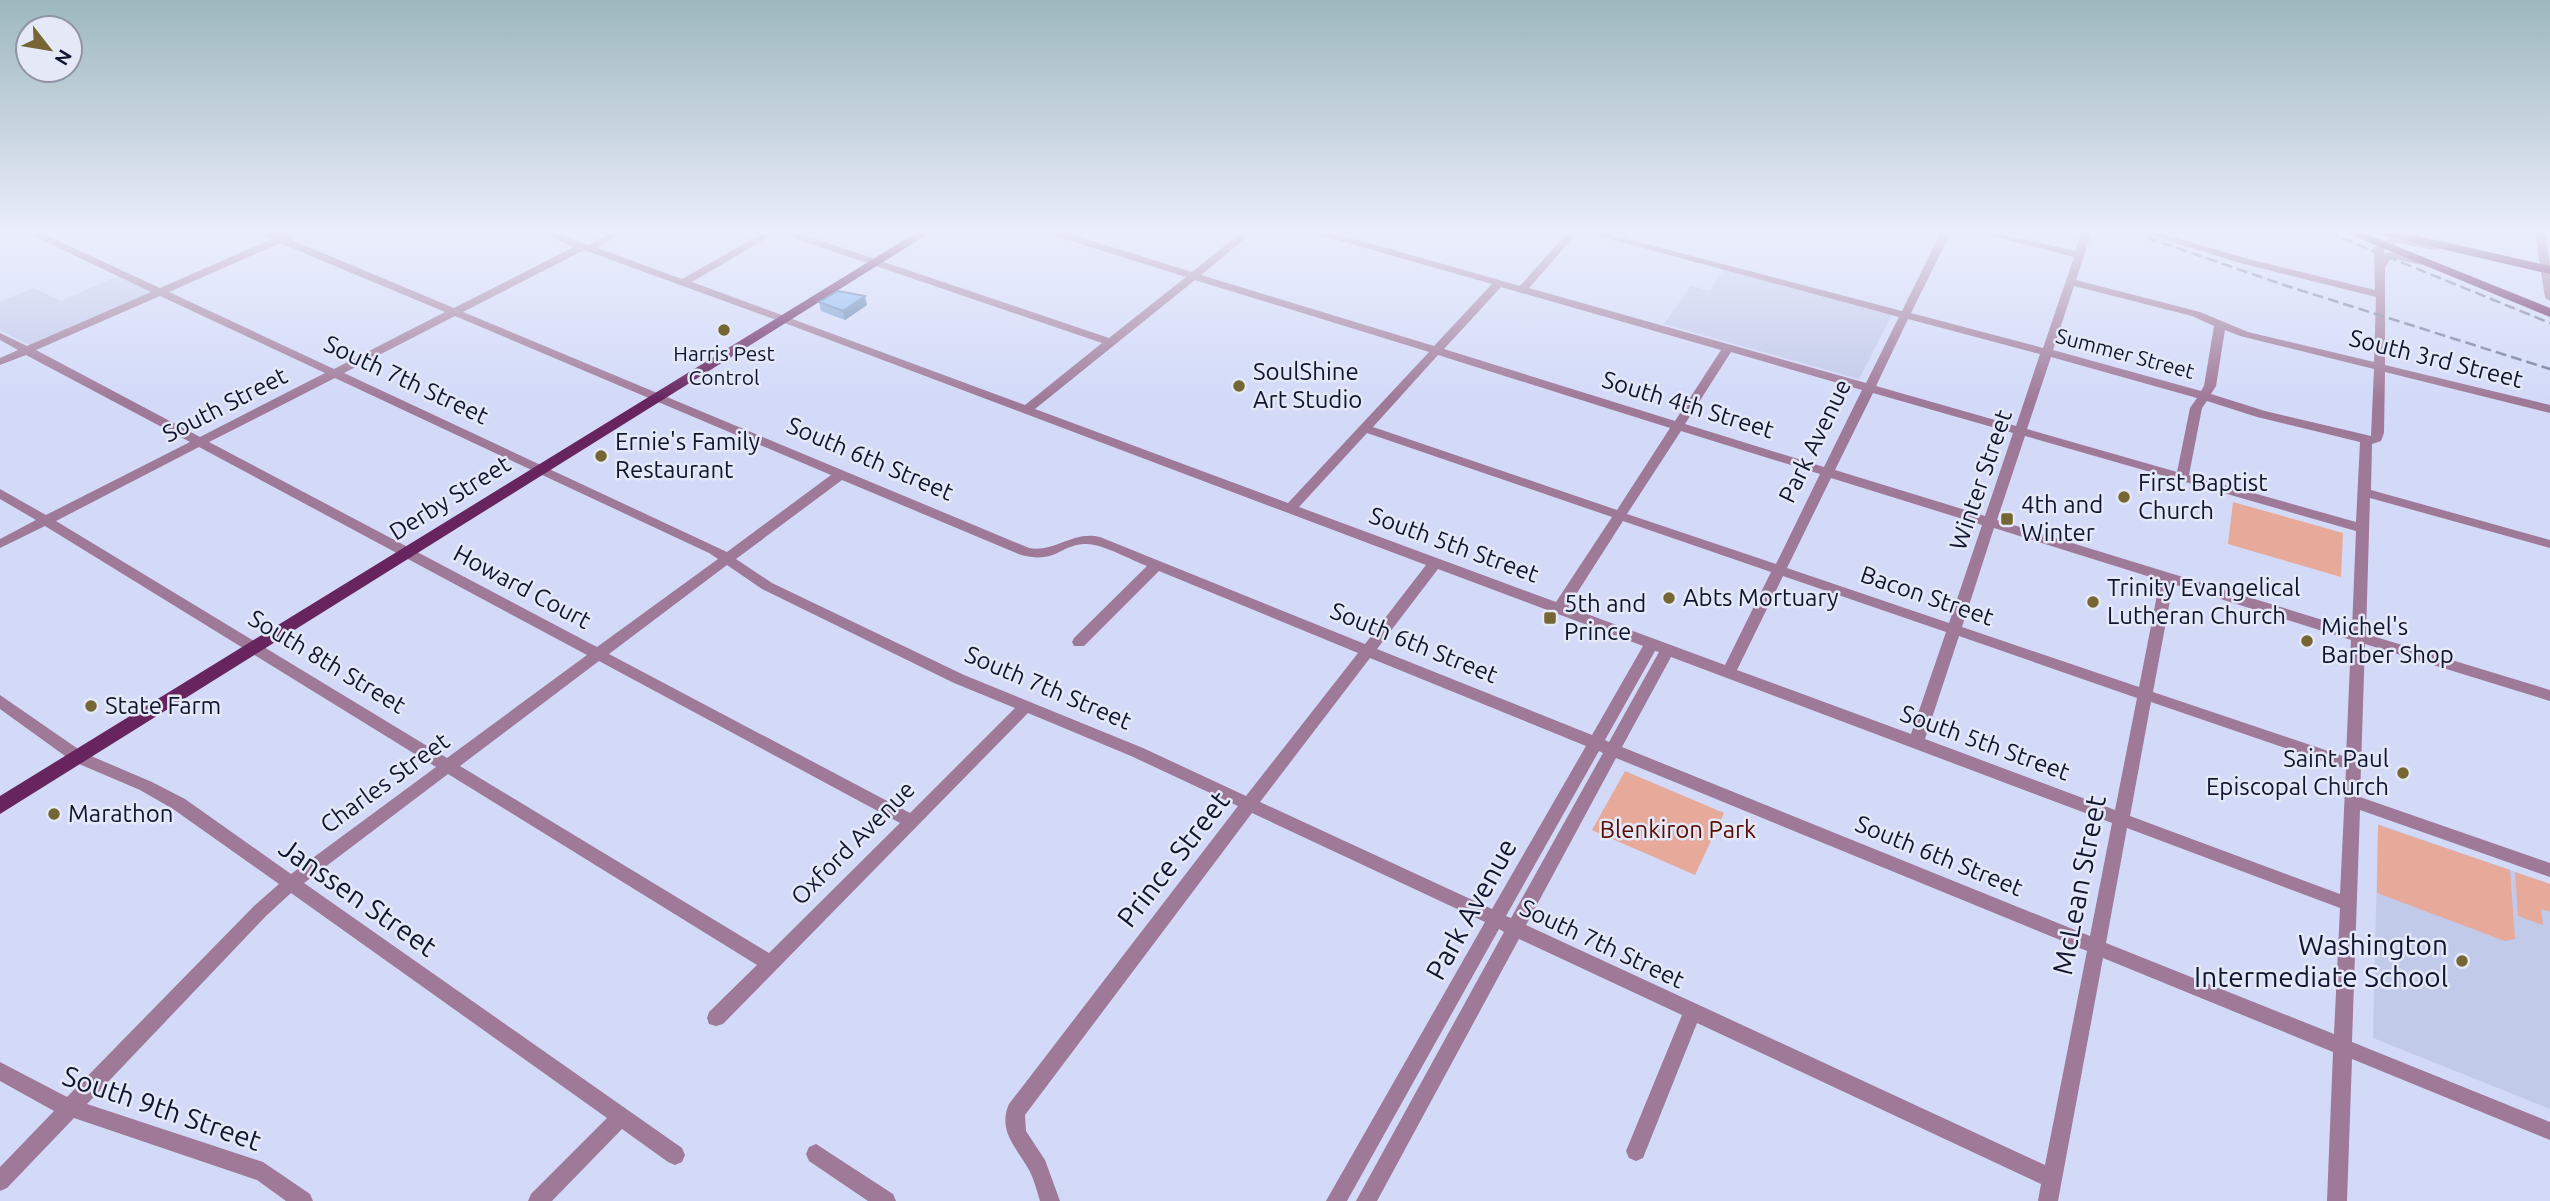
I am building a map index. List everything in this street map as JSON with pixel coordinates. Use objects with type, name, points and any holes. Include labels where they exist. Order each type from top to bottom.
[{"type":"main road","name":"Derby Street","points":[[0,806],[836,288]]},
{"type":"main road","points":[[2489,288],[2550,313]]},
{"type":"street","name":"South 7th Street","points":[[152,288],[727,559],[767,586],[959,679],[1027,705],[1249,804],[1494,921],[2052,1179]]},
{"type":"street","points":[[0,362],[169,288]]},
{"type":"street","name":"South 6th Street","points":[[398,288],[1035,555],[1051,554],[1072,540],[1085,538],[2550,1131]]},
{"type":"street","name":"South Street","points":[[0,544],[504,288]]},
{"type":"street","name":"South 5th Street","points":[[699,288],[2348,904]]},
{"type":"street","points":[[953,288],[1110,342]]},
{"type":"street","points":[[1026,410],[1178,288]]},
{"type":"street","name":"South 4th Street","points":[[1235,288],[2550,696]]},
{"type":"street","points":[[1291,509],[1495,288]]},
{"type":"street","points":[[1520,288],[2361,528]]},
{"type":"street","name":"Summer Street","points":[[1801,288],[2047,352],[2236,407],[2366,440]]},
{"type":"street","name":"Park Avenue","points":[[1729,672],[1917,288]]},
{"type":"street","name":"Winter Street","points":[[1916,742],[2068,288]]},
{"type":"street","name":"South 3rd Street","points":[[2094,288],[2196,314],[2241,333],[2550,409]]},
{"type":"street","points":[[2353,288],[2381,295]]},
{"type":"street","points":[[2337,1201],[2361,528],[2366,440],[2377,439],[2378,433],[2381,288]]},
{"type":"street","points":[[2182,477],[2196,408],[2210,386],[2220,324]]},
{"type":"street","name":"Howard Court","points":[[0,337],[911,821]]},
{"type":"street","points":[[1559,609],[1728,348]]},
{"type":"street","name":"Bacon Street","points":[[1366,429],[2354,766]]},
{"type":"street","name":"Charles Street","points":[[0,1181],[292,882],[841,474]]},
{"type":"street","points":[[2363,492],[2550,544]]},
{"type":"street","name":"South 8th Street","points":[[0,493],[770,963]]},
{"type":"street","name":"Prince Street","points":[[1050,1201],[1037,1164],[1016,1132],[1013,1124],[1016,1111],[1435,563]]},
{"type":"street","points":[[1079,642],[1156,566]]},
{"type":"street","name":"McLean Street","points":[[2048,1201],[2167,579]]},
{"type":"street","name":"Park Avenue","points":[[1336,1201],[1594,743],[1660,646]]},
{"type":"street","name":"Park Avenue","points":[[1366,1201],[1613,750],[1660,646]]},
{"type":"street","name":"Janssen Street","points":[[0,701],[78,757],[146,786],[179,804],[675,1155]]},
{"type":"street","name":"Oxford Avenue","points":[[716,1018],[1027,705]]},
{"type":"street","points":[[2352,801],[2550,870]]},
{"type":"street","points":[[1636,1151],[1692,1013]]},
{"type":"street","name":"South 9th Street","points":[[0,1071],[41,1096],[71,1108],[249,1166],[275,1179],[303,1201]]},
{"type":"street","points":[[538,1201],[622,1116]]},
{"type":"street","points":[[816,1154],[886,1201]]},
{"type":"shaded area","points":[[34,288],[61,301],[91,288],[143,288],[151,292],[31,346],[0,330],[0,302]]},
{"type":"shaded area","points":[[1690,288],[1710,291],[1712,288],[1791,288],[1892,315],[1859,379],[1664,324]]},
{"type":"shaded area","name":"Washington Intermediate School","points":[[2378,824],[2550,884],[2550,1109],[2373,1038]]},
{"type":"green space","points":[[2233,502],[2343,533],[2341,577],[2228,544]]},
{"type":"green space","name":"Blenkiron Park","points":[[1625,771],[1724,813],[1695,875],[1592,830]]},
{"type":"green space","points":[[2378,825],[2510,870],[2515,939],[2505,941],[2377,893]]},
{"type":"green space","points":[[2515,872],[2550,884],[2550,912],[2541,909],[2543,925],[2518,916]]},
{"type":"building","points":[[838,291],[865,296],[843,311],[819,302]]},
{"type":"railway","points":[[2293,288],[2550,369]]},
{"type":"railway","points":[[2464,288],[2550,323]]},
{"type":"place","name":"Harris Pest Control","points":[[724,330]]},
{"type":"place","name":"SoulShine Art Studio","points":[[1239,386]]},
{"type":"place","name":"Ernie's Family Restaurant","points":[[601,456]]},
{"type":"place","name":"First Baptist Church","points":[[2124,497]]},
{"type":"place","name":"4th and Winter","points":[[2007,519]]},
{"type":"place","name":"Abts Mortuary","points":[[1669,598]]},
{"type":"place","name":"Trinity Evangelical Lutheran Church","points":[[2093,602]]},
{"type":"place","name":"5th and Prince","points":[[1550,618]]},
{"type":"place","name":"Michel's Barber Shop","points":[[2307,641]]},
{"type":"place","name":"State Farm","points":[[91,706]]},
{"type":"place","name":"Saint Paul Episcopal Church","points":[[2403,773]]},
{"type":"place","name":"Marathon","points":[[54,814]]},
{"type":"place","name":"Washington Intermediate School","points":[[2462,961]]}]
